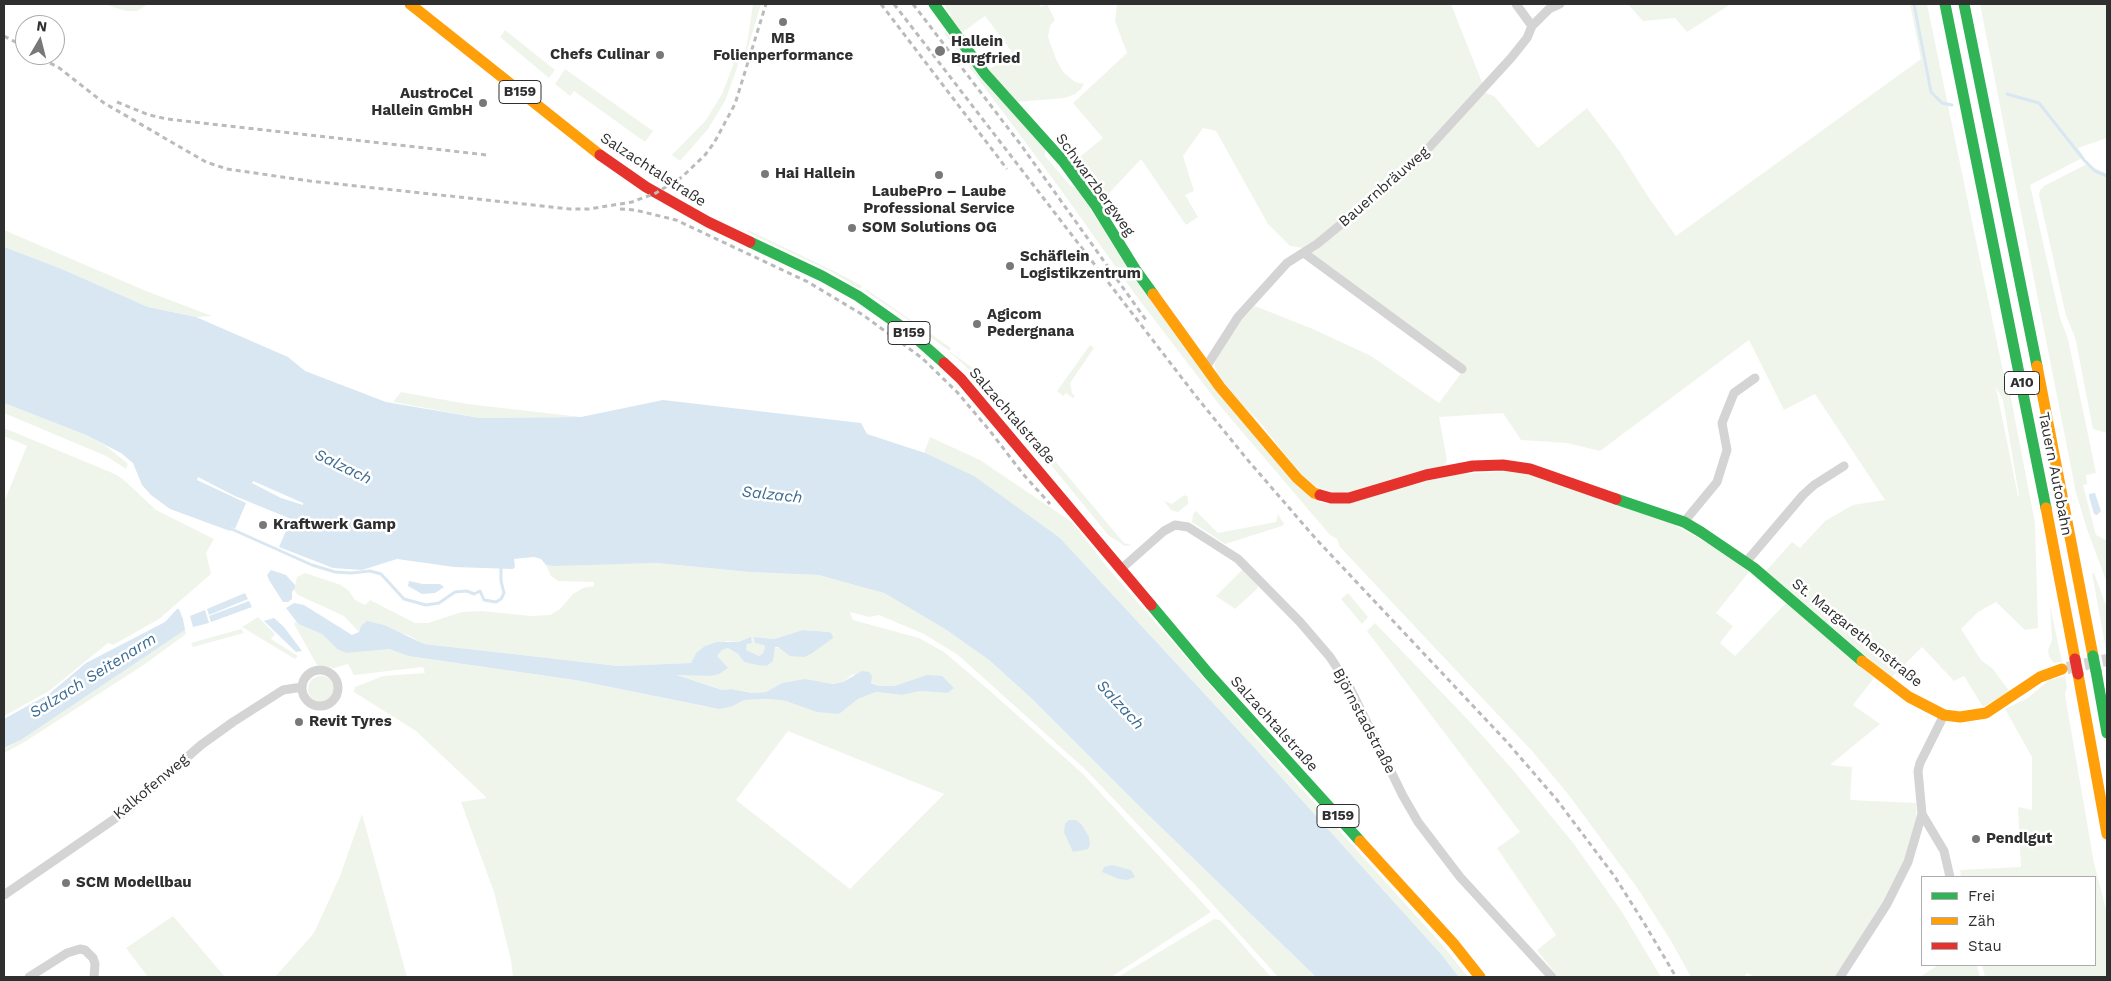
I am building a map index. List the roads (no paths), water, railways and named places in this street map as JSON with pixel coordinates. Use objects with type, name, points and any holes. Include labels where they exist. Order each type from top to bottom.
[{"type":"main road","name":"Salzachtalstraße","points":[[410,4],[581,141],[646,187],[708,222],[830,280],[858,296],[909,332],[961,379],[1208,673],[1452,943],[1480,977]]},
{"type":"main road","name":"Schwarzbergweg","points":[[934,4],[985,74],[1063,161],[1096,206],[1135,269],[1206,368]]},
{"type":"main road","name":"Tauern Autobahn","points":[[1945,4],[2001,277],[2107,834]]},
{"type":"main road","name":"Tauern Autobahn","points":[[1964,4],[2060,476],[2107,733]]},
{"type":"main road","points":[[1974,4],[1977,24],[1977,63]]},
{"type":"main road","name":"St. Margarethenstraße","points":[[1206,368],[1230,400],[1297,478],[1314,493],[1323,497],[1349,498],[1426,475],[1472,466],[1503,465],[1546,473],[1684,522],[1746,562],[1878,674],[1909,697],[1944,715],[1960,717],[1986,713],[2040,677],[2062,669]]},
{"type":"street","points":[[1516,4],[1532,26]]},
{"type":"street","name":"Bauernbräuweg","points":[[1206,368],[1238,317],[1287,263],[1317,244],[1413,165],[1511,58],[1528,38],[1532,26],[1549,9],[1560,4]]},
{"type":"street","points":[[1304,252],[1462,369]]},
{"type":"street","points":[[1684,522],[1717,482],[1727,450],[1722,423],[1734,393],[1755,378]]},
{"type":"street","points":[[1746,562],[1814,485],[1844,466]]},
{"type":"street","name":"Björnstadstraße","points":[[1121,569],[1164,531],[1175,525],[1188,527],[1238,559],[1294,616],[1330,657],[1349,686],[1403,796],[1418,822],[1460,877],[1552,977]]},
{"type":"street","points":[[322,670],[334,676],[339,687],[334,700],[323,706],[317,706],[306,699],[302,687],[307,676],[312,672],[322,670]]},
{"type":"street","name":"Kalkofenweg","points":[[4,895],[126,811],[201,745],[232,722],[283,690],[302,687]]},
{"type":"street","points":[[1840,977],[1894,890],[1908,862],[1922,814],[1918,771],[1920,763],[1944,715]]},
{"type":"street","points":[[1922,814],[1944,851],[1950,876]]},
{"type":"street","points":[[29,977],[67,954],[80,950],[86,950],[93,958],[95,964],[94,977]]},
{"type":"water","name":"Salzach","points":[[4,247],[64,270],[148,307],[196,317],[288,357],[305,371],[386,402],[480,418],[581,417],[663,400],[861,423],[867,434],[925,453],[974,476],[1060,538],[1252,745],[1441,954],[1459,977],[1316,977],[1136,803],[1030,697],[989,660],[945,629],[884,593],[819,575],[749,572],[657,563],[554,566],[546,565],[541,559],[534,557],[514,559],[515,567],[513,569],[454,567],[397,559],[362,570],[333,568],[279,547],[291,519],[235,496],[198,477],[197,480],[246,503],[235,529],[231,527],[230,531],[170,509],[151,495],[142,485],[133,463],[121,453],[86,435],[4,403]],"holes":[[[253,481],[303,503],[303,505],[281,498],[252,483]]]},
{"type":"water","points":[[2095,493],[2101,511],[2097,515],[2094,514],[2089,496],[2089,494]]},
{"type":"water","points":[[271,570],[286,575],[295,585],[292,599],[288,602],[283,602],[269,580],[267,575]]},
{"type":"water","points":[[409,581],[423,584],[440,584],[444,587],[435,593],[422,594],[408,586]]},
{"type":"water","points":[[245,593],[248,599],[209,615],[207,609]]},
{"type":"water","points":[[249,601],[252,607],[211,622],[209,616]]},
{"type":"water","points":[[294,603],[304,605],[352,635],[359,632],[361,626],[367,621],[384,625],[424,644],[618,666],[691,663],[696,653],[705,646],[717,642],[738,642],[751,637],[752,643],[747,644],[746,650],[759,656],[765,648],[764,645],[755,643],[754,637],[774,639],[803,630],[829,632],[833,638],[804,657],[790,656],[778,647],[775,647],[773,661],[767,666],[757,665],[744,662],[738,654],[728,648],[722,650],[717,656],[728,668],[719,674],[711,676],[677,675],[722,690],[731,689],[752,693],[766,692],[782,683],[805,679],[833,684],[843,682],[862,671],[869,672],[872,676],[871,683],[879,686],[894,686],[927,675],[942,676],[954,688],[948,693],[920,691],[902,695],[876,692],[858,699],[839,714],[817,712],[786,701],[769,699],[744,700],[733,706],[719,709],[575,680],[408,656],[389,649],[346,653],[337,649],[322,634],[300,625],[286,608]]},
{"type":"water","name":"Salzach Seitenarm","points":[[179,609],[183,619],[185,630],[21,740],[4,748],[4,719],[49,694],[86,663],[165,622]]},
{"type":"water","points":[[205,610],[209,623],[193,627],[190,616]]},
{"type":"water","points":[[274,618],[284,627],[302,651],[296,652],[264,621]]},
{"type":"water","points":[[1069,820],[1076,820],[1082,825],[1089,837],[1090,845],[1088,849],[1073,852],[1064,832],[1065,824]]},
{"type":"water","points":[[1112,865],[1131,870],[1135,877],[1127,880],[1119,879],[1102,872],[1104,867]]},
{"type":"waterway","points":[[1914,4],[1931,92],[1942,103],[1952,105]]},
{"type":"waterway","points":[[2007,94],[2039,103],[2084,160],[2095,171],[2107,176]]},
{"type":"waterway","points":[[227,527],[312,565],[335,572],[370,571],[381,574],[404,599],[426,605],[439,603],[455,592],[467,591],[474,594],[480,591],[484,600],[496,602],[501,599],[504,593],[501,581],[501,566]]},
{"type":"tunnel","points":[[2067,668],[2107,660]]},
{"type":"railway","points":[[54,65],[104,103],[206,162],[227,169],[310,181],[570,209],[589,209],[632,202],[656,193],[682,177],[705,155],[714,143],[735,104],[766,4]]},
{"type":"railway","points":[[881,4],[1007,169]]},
{"type":"railway","points":[[894,4],[1195,395],[1246,458],[1316,539],[1507,742],[1557,800],[1615,877],[1676,977]]},
{"type":"railway","points":[[913,4],[1021,145],[1146,320]]},
{"type":"railway","points":[[4,36],[15,42]]},
{"type":"railway","points":[[117,102],[149,115],[167,119],[487,155]]},
{"type":"railway","points":[[620,209],[635,210],[676,220],[808,282],[863,315],[922,358],[957,392],[1023,474],[1050,504]]},
{"type":"place","name":"MB Folienperformance","points":[[783,22]]},
{"type":"place","name":"Hallein Burgfried","points":[[940,51]]},
{"type":"place","name":"Chefs Culinar","points":[[660,55]]},
{"type":"place","name":"AustroCel Hallein GmbH","points":[[483,103]]},
{"type":"place","name":"Hai Hallein","points":[[765,174]]},
{"type":"place","name":"LaubePro – Laube Professional Service","points":[[939,175]]},
{"type":"place","name":"SOM Solutions OG","points":[[852,228]]},
{"type":"place","name":"Schäflein Logistikzentrum","points":[[1010,266]]},
{"type":"place","name":"Agicom Pedergnana","points":[[977,324]]},
{"type":"place","name":"Kraftwerk Gamp","points":[[263,525]]},
{"type":"place","name":"Revit Tyres","points":[[299,722]]},
{"type":"place","name":"Pendlgut","points":[[1976,839]]},
{"type":"place","name":"SCM Modellbau","points":[[66,883]]}]
